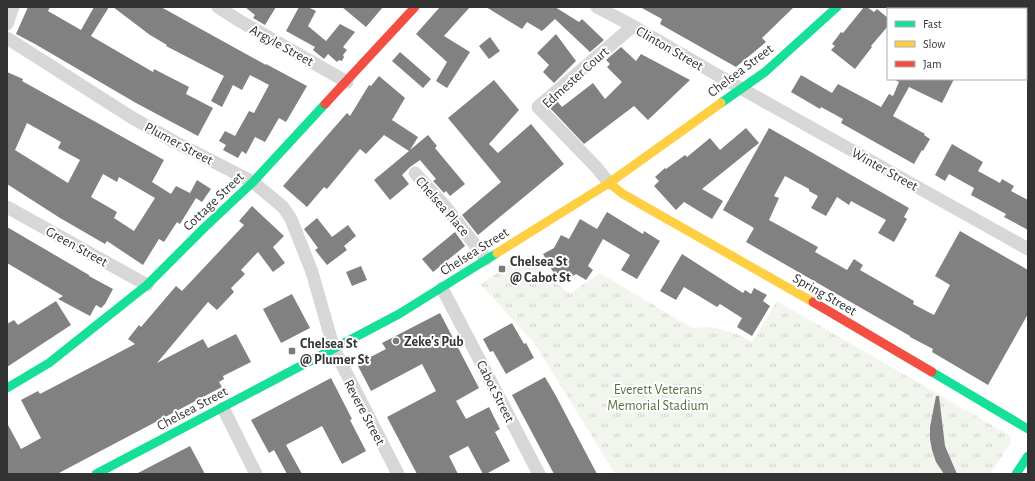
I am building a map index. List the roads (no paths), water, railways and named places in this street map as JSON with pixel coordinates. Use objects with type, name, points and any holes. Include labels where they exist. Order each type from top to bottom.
[{"type":"main road","name":"Cottage Street","points":[[7,388],[49,363],[147,285],[253,182],[415,7]]},
{"type":"main road","name":"Chelsea Street","points":[[96,474],[113,470],[223,408],[399,314],[609,183],[765,72],[837,7]]},
{"type":"main road","name":"Spring Street","points":[[609,183],[623,194],[804,297],[1028,429]]},
{"type":"main road","points":[[1016,474],[1028,456]]},
{"type":"street","points":[[7,24],[13,7]]},
{"type":"street","name":"Argyle Street","points":[[218,7],[347,82]]},
{"type":"street","name":"Clinton Street","points":[[597,7],[742,88]]},
{"type":"street","name":"Edmester Court","points":[[609,183],[597,168],[538,106],[633,26]]},
{"type":"street","name":"Plumer Street","points":[[7,38],[131,117],[173,141],[253,182],[283,207],[291,219],[312,272],[334,349]]},
{"type":"street","name":"Winter Street","points":[[742,88],[1028,249]]},
{"type":"street","name":"Chelsea Place","points":[[415,173],[445,206],[486,259]]},
{"type":"street","name":"Green Street","points":[[7,207],[147,285]]},
{"type":"street","name":"Cabot Street","points":[[442,288],[539,474]]},
{"type":"street","name":"Revere Street","points":[[334,349],[398,474]]},
{"type":"street","points":[[223,408],[256,474]]},
{"type":"place","name":"Chelsea St @ Cabot St","points":[[502,269]]},
{"type":"place","name":"Zeke's Pub","points":[[396,341]]},
{"type":"place","name":"Chelsea St @ Plumer St","points":[[292,351]]},
{"type":"park label","name":"Everett Veterans Memorial Stadium","points":[[658,398]]}]
